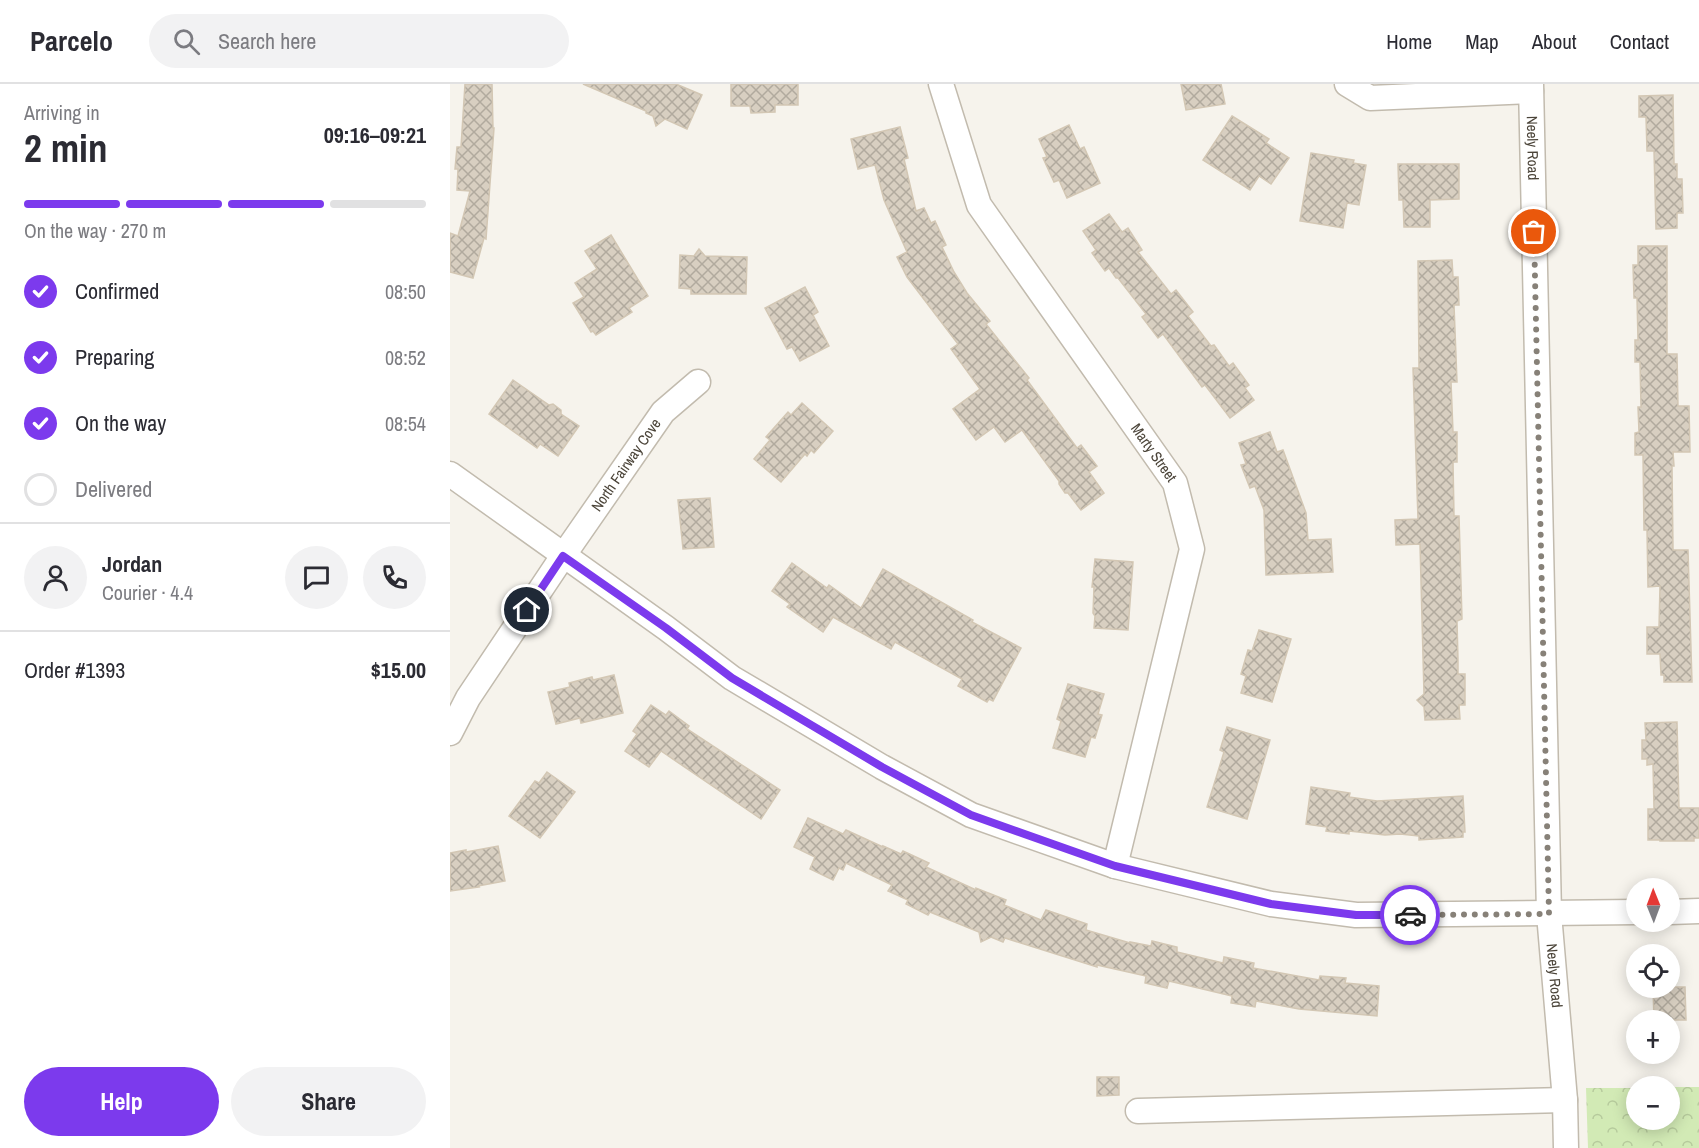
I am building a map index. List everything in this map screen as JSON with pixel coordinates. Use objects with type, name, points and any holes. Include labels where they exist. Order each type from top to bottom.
[{"type":"street","name":"Marty Street","points":[[941,84],[979,205],[1175,483],[1192,549],[1115,866]]},
{"type":"street","points":[[1347,84],[1370,98],[1531,87]]},
{"type":"street","name":"Neely Road","points":[[1531,87],[1549,914],[1565,1100],[1566,1148]]},
{"type":"street","name":"North Fairway Cove","points":[[450,733],[468,698],[663,412],[698,382]]},
{"type":"street","points":[[450,474],[666,628],[732,678],[882,767],[971,815],[1115,866],[1271,904],[1356,915],[1626,912]]},
{"type":"street","points":[[1680,912],[1699,911]]},
{"type":"street","points":[[1138,1111],[1565,1100]]},
{"type":"green space","points":[[1680,1087],[1699,1087],[1699,1148],[1588,1148],[1586,1088],[1626,1088],[1626,1130],[1680,1130]]},
{"type":"building","points":[[465,84],[492,84],[494,128],[486,239],[484,238],[473,278],[450,272],[450,233],[458,236],[470,191],[457,190],[458,169],[455,169],[457,147],[461,147]]},
{"type":"building","points":[[583,84],[676,84],[702,95],[687,129],[665,119],[656,126],[653,116],[646,111]]},
{"type":"building","points":[[731,84],[798,84],[798,105],[775,105],[775,112],[751,113],[750,106],[731,106]]},
{"type":"building","points":[[1181,84],[1221,84],[1225,104],[1186,110]]},
{"type":"building","points":[[1673,95],[1674,164],[1677,164],[1677,179],[1682,179],[1683,213],[1677,213],[1677,228],[1656,229],[1654,151],[1647,151],[1646,117],[1639,117],[1639,96]]},
{"type":"building","points":[[1232,116],[1269,139],[1266,143],[1289,158],[1271,184],[1259,176],[1250,190],[1203,160]]},
{"type":"building","points":[[1069,125],[1080,149],[1084,147],[1100,183],[1067,198],[1059,180],[1054,182],[1043,158],[1047,157],[1039,139]]},
{"type":"building","points":[[900,127],[908,158],[904,159],[916,211],[924,208],[931,223],[935,221],[946,245],[942,247],[954,272],[967,293],[990,321],[986,324],[1029,378],[1027,380],[1077,448],[1081,445],[1097,466],[1089,472],[1104,493],[1081,510],[1068,493],[1065,493],[1059,481],[1022,430],[1005,442],[994,427],[976,440],[953,409],[980,389],[951,349],[958,344],[907,277],[897,257],[907,252],[884,200],[875,165],[858,169],[851,139]]},
{"type":"building","points":[[1311,153],[1354,160],[1353,163],[1366,165],[1359,205],[1347,203],[1343,228],[1300,221]]},
{"type":"building","points":[[1398,164],[1459,164],[1459,199],[1430,200],[1430,227],[1404,227],[1403,200],[1399,200]]},
{"type":"building","points":[[1109,214],[1122,232],[1128,228],[1142,250],[1138,252],[1171,294],[1176,290],[1193,312],[1188,316],[1211,346],[1214,345],[1229,366],[1233,363],[1249,385],[1245,388],[1254,400],[1230,418],[1205,385],[1202,387],[1163,334],[1158,338],[1142,317],[1146,314],[1118,278],[1109,268],[1105,271],[1092,253],[1096,250],[1083,231]]},
{"type":"building","points":[[611,235],[648,296],[629,308],[632,312],[596,335],[593,331],[591,332],[573,303],[584,297],[575,283],[597,269],[585,251]]},
{"type":"building","points":[[1638,246],[1667,246],[1667,354],[1677,354],[1678,406],[1689,406],[1690,452],[1673,452],[1674,466],[1672,466],[1673,550],[1688,550],[1692,682],[1664,682],[1664,675],[1661,675],[1660,654],[1647,654],[1647,627],[1659,627],[1660,586],[1648,587],[1647,530],[1644,530],[1643,455],[1635,455],[1635,433],[1639,432],[1638,407],[1641,407],[1640,362],[1635,362],[1635,340],[1638,340],[1633,265],[1638,265]]},
{"type":"building","points":[[699,249],[705,256],[747,257],[746,294],[691,294],[691,289],[679,288],[680,255],[694,256]]},
{"type":"building","points":[[1452,260],[1453,277],[1458,277],[1459,305],[1454,305],[1457,382],[1451,382],[1453,432],[1457,432],[1457,462],[1453,462],[1454,516],[1459,516],[1462,619],[1457,621],[1458,674],[1465,674],[1465,705],[1459,705],[1460,719],[1425,720],[1424,707],[1417,700],[1424,694],[1420,544],[1396,545],[1395,520],[1418,519],[1413,368],[1419,368],[1418,261]]},
{"type":"building","points":[[805,287],[818,312],[813,315],[829,346],[800,361],[792,347],[787,349],[765,308]]},
{"type":"building","points":[[513,380],[549,405],[553,404],[561,410],[561,414],[579,426],[558,456],[540,444],[537,448],[489,414]]},
{"type":"building","points":[[802,403],[833,431],[814,453],[811,450],[807,456],[805,454],[781,482],[754,459],[770,440],[766,437],[788,412],[791,415]]},
{"type":"building","points":[[1270,432],[1277,452],[1283,450],[1306,513],[1308,540],[1331,539],[1333,572],[1266,575],[1264,510],[1255,486],[1250,488],[1241,465],[1246,464],[1239,443]]},
{"type":"building","points":[[710,498],[714,547],[683,549],[678,500]]},
{"type":"building","points":[[1095,559],[1133,562],[1128,630],[1094,628],[1094,587],[1092,587]]},
{"type":"building","points":[[792,563],[827,588],[829,585],[861,608],[883,569],[1021,648],[993,701],[989,699],[987,702],[958,686],[962,679],[895,642],[891,649],[833,617],[823,632],[787,607],[790,604],[772,591]]},
{"type":"building","points":[[1259,630],[1291,639],[1272,702],[1241,693],[1246,676],[1241,674],[1248,650],[1252,651]]},
{"type":"building","points":[[614,675],[623,713],[581,723],[580,718],[556,724],[548,692],[570,687],[569,683],[592,677],[593,680]]},
{"type":"building","points":[[1068,684],[1104,694],[1098,714],[1102,715],[1095,738],[1091,737],[1085,757],[1053,748],[1061,721],[1057,719]]},
{"type":"building","points":[[651,705],[666,715],[669,711],[689,726],[687,729],[780,790],[761,819],[661,751],[649,767],[625,751],[637,734],[633,731]]},
{"type":"building","points":[[1677,722],[1679,808],[1699,808],[1699,838],[1694,838],[1694,841],[1648,840],[1648,809],[1654,809],[1653,764],[1647,765],[1647,759],[1642,759],[1642,740],[1646,740],[1645,723]]},
{"type":"building","points":[[1227,727],[1270,740],[1247,819],[1207,807],[1224,752],[1220,750]]},
{"type":"building","points":[[547,772],[575,792],[540,838],[509,816],[535,781],[539,783]]},
{"type":"building","points":[[1311,787],[1350,793],[1349,797],[1377,801],[1463,796],[1465,832],[1463,832],[1463,837],[1419,840],[1419,836],[1400,834],[1385,835],[1349,831],[1349,834],[1326,831],[1327,827],[1306,824]]},
{"type":"building","points":[[808,818],[843,834],[846,830],[901,854],[903,851],[929,863],[926,867],[976,890],[976,888],[1006,900],[1004,905],[1041,920],[1046,910],[1087,924],[1086,930],[1130,943],[1151,946],[1152,941],[1177,947],[1177,952],[1223,963],[1224,957],[1254,963],[1253,968],[1319,980],[1320,976],[1346,978],[1345,983],[1379,986],[1377,1016],[1299,1009],[1256,1001],[1255,1007],[1231,1003],[1232,996],[1169,981],[1167,988],[1145,983],[1146,976],[1097,965],[1097,967],[1005,938],[1003,942],[991,937],[981,942],[979,932],[930,912],[928,915],[906,904],[908,900],[888,891],[892,885],[846,863],[843,870],[839,868],[833,880],[810,869],[815,857],[794,847]]},
{"type":"building","points":[[498,846],[505,881],[450,891],[450,853]]},
{"type":"building","points":[[1680,987],[1685,987],[1686,1020],[1680,1020],[1680,1010],[1654,1010],[1653,998],[1680,998]]},
{"type":"building","points":[[1097,1077],[1119,1077],[1119,1095],[1097,1096]]},
{"type":"way so far","points":[[1410,915],[1549,914],[1534,232]]},
{"type":"route","points":[[527,610],[563,556],[666,628],[732,678],[882,767],[971,815],[1115,866],[1271,904],[1356,915],[1410,915]]}]
